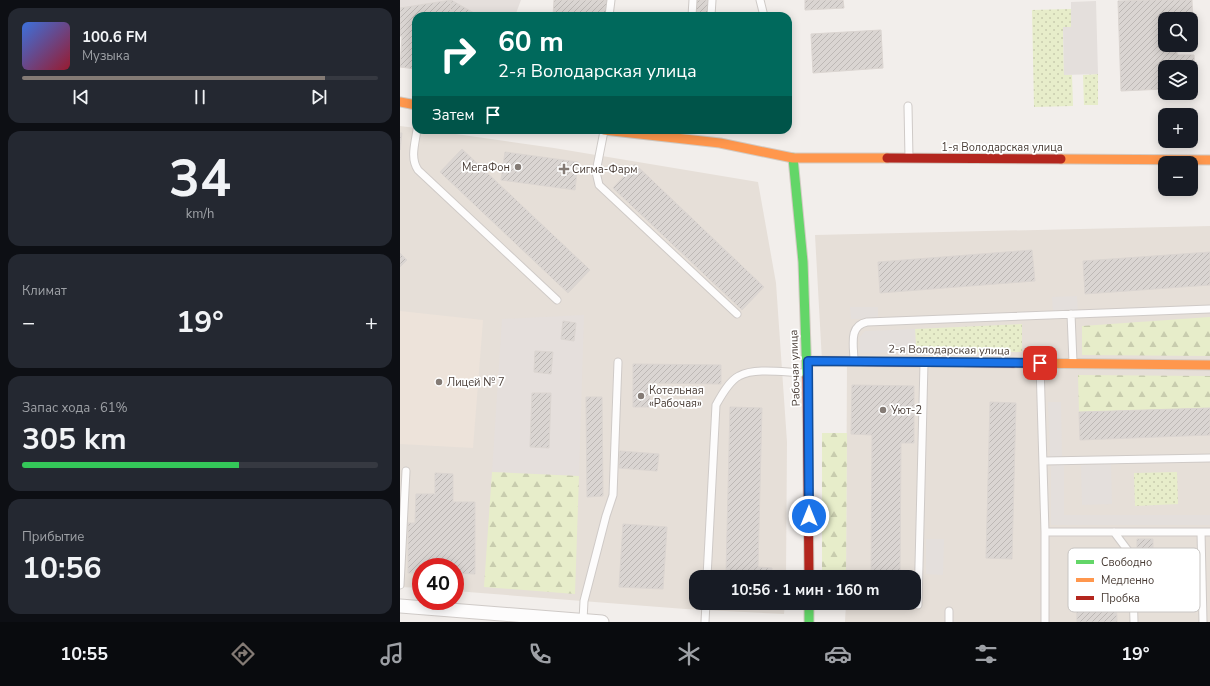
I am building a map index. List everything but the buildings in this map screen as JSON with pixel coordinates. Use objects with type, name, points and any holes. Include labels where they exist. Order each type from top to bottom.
[{"type":"street","points":[[400,102],[412,104]]},
{"type":"street","name":"1-я Володарская улица","points":[[640,134],[720,143],[793,158],[1210,160]]},
{"type":"street","name":"Рабочая улица","points":[[793,158],[800,213],[808,361],[809,570]]},
{"type":"street","name":"2-я Володарская улица","points":[[808,361],[1210,365]]},
{"type":"street","points":[[400,606],[514,619],[567,621],[583,620],[602,622]]},
{"type":"street","points":[[809,610],[809,622]]},
{"type":"lane","points":[[610,12],[611,0]]},
{"type":"lane","points":[[692,12],[693,0]]},
{"type":"lane","points":[[711,12],[712,0]]},
{"type":"lane","points":[[760,0],[763,12]]},
{"type":"lane","points":[[908,106],[909,158]]},
{"type":"lane","points":[[416,134],[413,157],[414,164],[418,170],[557,300]]},
{"type":"lane","points":[[603,134],[596,172],[599,185],[737,314]]},
{"type":"lane","points":[[854,361],[853,334],[862,323],[1210,309]]},
{"type":"lane","points":[[1070,314],[1073,364]]},
{"type":"lane","points":[[583,620],[584,601],[606,516],[614,495],[618,362]]},
{"type":"lane","points":[[919,570],[924,362]]},
{"type":"lane","points":[[1040,363],[1044,461],[1045,622]]},
{"type":"lane","points":[[707,570],[716,405],[721,395],[738,376],[756,371],[808,373]]},
{"type":"lane","points":[[1044,461],[1210,458]]},
{"type":"lane","points":[[400,585],[406,471]]},
{"type":"lane","points":[[1045,532],[1210,532]]},
{"type":"lane","points":[[1114,532],[1126,548]]},
{"type":"lane","points":[[1201,532],[1203,622]]},
{"type":"lane","points":[[705,622],[706,610]]},
{"type":"lane","points":[[949,611],[949,622]]},
{"type":"lane","points":[[1134,612],[1134,622]]},
{"type":"shaded area","points":[[400,0],[449,0],[400,8]]},
{"type":"shaded area","points":[[451,0],[521,0],[516,12],[450,12]]},
{"type":"shaded area","points":[[1096,1],[1098,74],[1064,75],[1063,27],[1071,27],[1071,2]]},
{"type":"shaded area","points":[[400,126],[412,128],[412,134],[456,134],[554,148],[758,182],[776,283],[787,442],[786,570],[689,570],[689,609],[464,592],[464,558],[412,558],[412,588],[400,587]]},
{"type":"shaded area","points":[[1210,226],[1210,622],[845,622],[846,610],[921,610],[921,570],[846,570],[847,361],[822,361],[815,235]]},
{"type":"shaded area","points":[[1077,296],[1078,311],[1053,312],[1052,297]]},
{"type":"shaded area","points":[[850,307],[878,307],[878,319],[851,319]]},
{"type":"shaded area","name":"Лицей № 7","points":[[400,311],[483,320],[473,448],[400,444]]},
{"type":"shaded area","points":[[584,315],[579,476],[492,472],[502,319]]},
{"type":"shaded area","points":[[915,329],[916,352],[860,353],[859,338],[865,331]]},
{"type":"shaded area","points":[[1048,402],[1061,402],[1062,457],[1050,457]]},
{"type":"shaded area","points":[[1111,464],[1112,504],[1082,505],[1081,465]]},
{"type":"shaded area","points":[[1051,465],[1064,465],[1064,515],[1210,515],[1210,525],[1051,525]]},
{"type":"shaded area","points":[[926,539],[944,539],[943,575],[926,574]]},
{"type":"shaded area","points":[[705,610],[784,610],[784,614]]},
{"type":"green space","points":[[1071,9],[1071,27],[1063,27],[1064,75],[1072,75],[1073,106],[1034,107],[1032,10]]},
{"type":"green space","points":[[1098,74],[1098,105],[1084,105],[1083,75]]},
{"type":"green space","points":[[1210,317],[1210,356],[1082,355],[1082,326]]},
{"type":"green space","points":[[1022,324],[1022,352],[916,352],[915,329]]},
{"type":"green space","points":[[1078,375],[1210,376],[1210,408],[1079,412]]},
{"type":"green space","points":[[822,433],[847,433],[846,570],[822,570]]},
{"type":"green space","points":[[492,472],[579,476],[575,594],[484,587]]},
{"type":"green space","points":[[1177,472],[1178,504],[1135,506],[1134,473]]},
{"type":"traffic: fast","points":[[793,158],[803,262],[807,377]]},
{"type":"traffic: fast","points":[[809,610],[809,622]]},
{"type":"traffic: slow","points":[[400,102],[412,104]]},
{"type":"traffic: slow","points":[[640,134],[720,143],[793,158],[887,158]]},
{"type":"traffic: slow","points":[[1061,159],[1210,160]]},
{"type":"traffic: slow","points":[[1013,363],[1210,365]]},
{"type":"traffic: jam","points":[[887,158],[1061,159]]},
{"type":"traffic: jam","points":[[808,361],[1013,363]]},
{"type":"traffic: jam","points":[[807,377],[809,570]]},
{"type":"place","name":"МегаФон","points":[[518,167]]},
{"type":"place","name":"Сигма-Фарм","points":[[564,169]]},
{"type":"place","name":"Лицей № 7","points":[[439,382]]},
{"type":"place","name":"Котельная «Рабочая»","points":[[641,396]]},
{"type":"place","name":"Уют-2","points":[[883,410]]},
{"type":"route","points":[[809,516],[808,361],[1040,363]]}]
